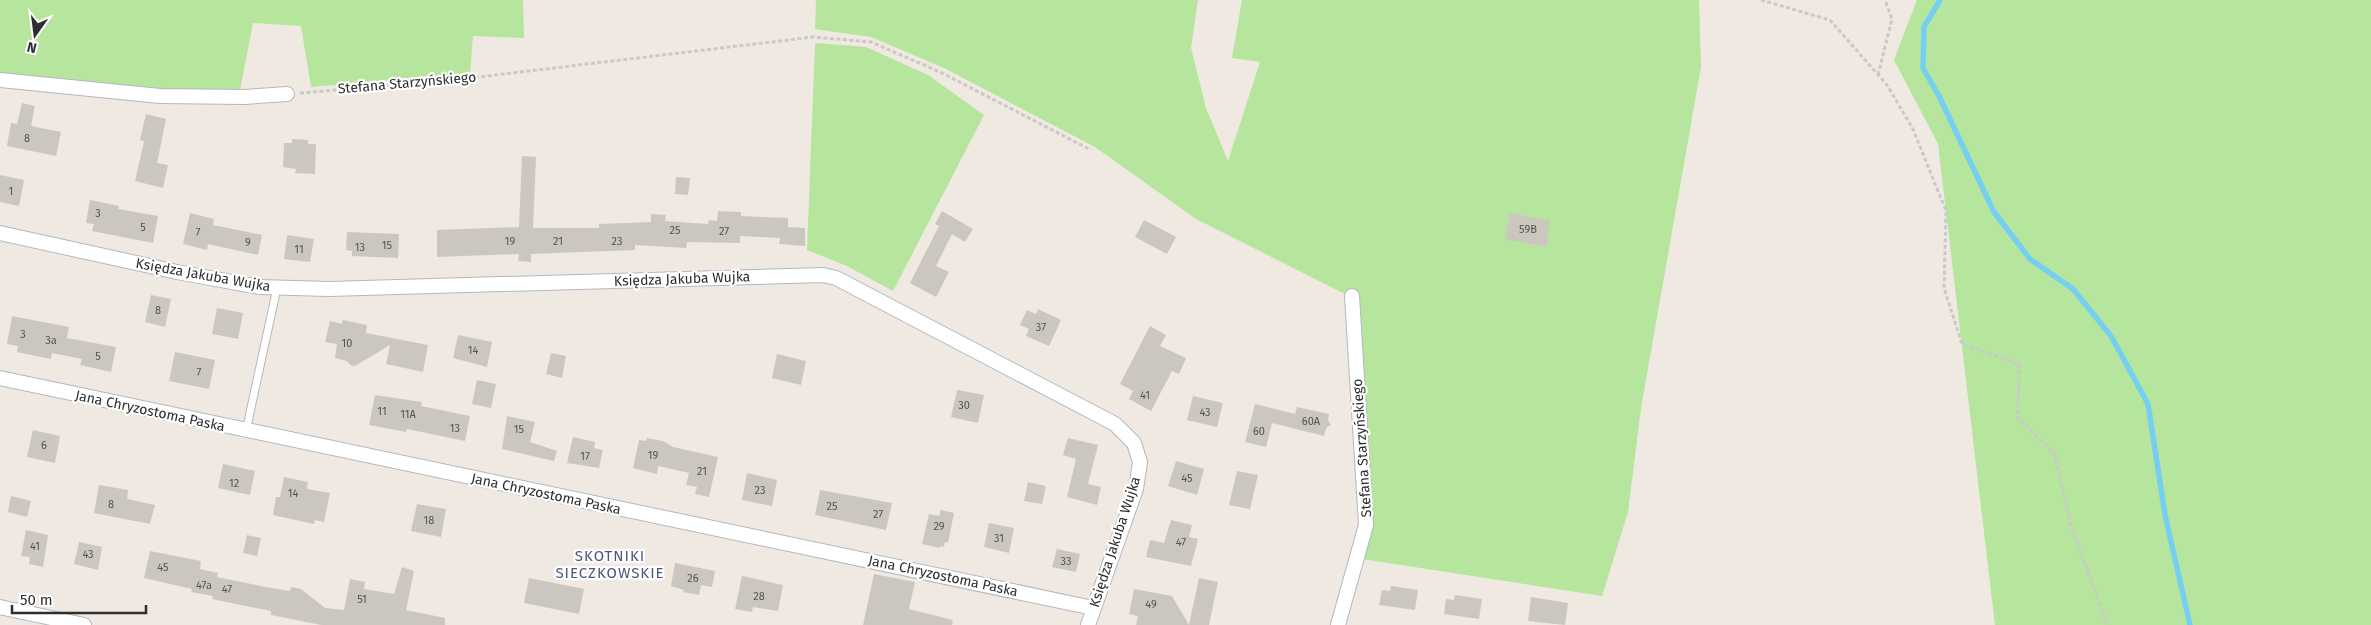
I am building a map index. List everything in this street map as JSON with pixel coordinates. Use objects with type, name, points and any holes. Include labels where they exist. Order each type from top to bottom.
[{"type":"street","points":[[0,80],[160,96],[244,97],[287,94]]},
{"type":"street","name":"Księdza Jakuba Wujka","points":[[0,232],[177,272],[260,287],[329,290],[823,275],[849,283],[891,308],[1115,424],[1134,443],[1140,462],[1136,488],[1088,625]]},
{"type":"street","name":"Stefana Starzyńskiego","points":[[1338,625],[1366,525],[1352,296]]},
{"type":"street","name":"Jana Chryzostoma Paska","points":[[0,378],[246,432],[1093,608]]},
{"type":"street","points":[[0,607],[84,625]]},
{"type":"lane","points":[[246,432],[277,288]]},
{"type":"path","points":[[1761,0],[1830,20],[1887,85],[1913,129],[1946,211],[1944,288],[1962,344],[2019,364],[2018,418],[2054,453],[2071,525],[2107,625]]},
{"type":"path","points":[[1878,75],[1892,18],[1885,0]]},
{"type":"path","name":"Stefana Starzyńskiego","points":[[287,94],[445,81],[813,37],[870,42],[940,72],[1091,150]]},
{"type":"green space","points":[[0,0],[523,0],[524,38],[473,36],[470,73],[311,87],[301,26],[253,23],[240,90],[210,93],[0,73]]},
{"type":"green space","points":[[816,0],[1198,0],[1191,48],[1206,108],[1228,161],[1260,62],[1232,58],[1242,0],[1699,0],[1701,67],[1641,408],[1628,512],[1602,596],[1362,559],[1347,295],[1196,219],[1095,147],[944,68],[871,37],[815,29]]},
{"type":"green space","points":[[1917,0],[2371,0],[2371,625],[1995,625],[1938,144],[1894,60]]},
{"type":"green space","points":[[815,43],[866,47],[928,75],[984,115],[893,291],[847,266],[807,250]]},
{"type":"building","points":[[22,103],[35,106],[31,126],[61,132],[56,156],[7,146],[11,123],[17,124]]},
{"type":"building","points":[[146,114],[166,119],[157,163],[168,165],[163,188],[135,181],[144,141],[140,140]]},
{"type":"building","points":[[292,139],[308,140],[308,144],[316,144],[315,174],[295,173],[296,169],[283,167],[284,143],[292,143]]},
{"type":"building","points":[[522,156],[536,157],[533,228],[599,228],[599,224],[651,222],[651,214],[666,215],[665,221],[708,224],[709,220],[717,221],[718,211],[741,212],[741,216],[788,218],[788,227],[805,228],[805,246],[779,244],[780,238],[740,236],[740,243],[687,242],[686,248],[635,245],[635,250],[531,254],[531,262],[518,261],[519,254],[437,257],[437,230],[519,227]]},
{"type":"building","points":[[0,175],[24,180],[19,206],[0,202]]},
{"type":"building","points":[[676,177],[690,178],[688,195],[675,194]]},
{"type":"building","points":[[90,200],[119,206],[118,209],[158,216],[153,243],[92,231],[94,224],[86,223]]},
{"type":"building","points":[[942,211],[973,229],[965,242],[952,234],[936,266],[949,272],[936,297],[910,283],[939,226],[935,224]]},
{"type":"building","points":[[190,213],[214,219],[213,225],[262,235],[258,255],[208,244],[207,250],[183,244]]},
{"type":"building","points":[[1510,213],[1550,221],[1546,247],[1505,239]]},
{"type":"building","points":[[1144,220],[1176,237],[1167,254],[1135,237]]},
{"type":"building","points":[[347,232],[399,234],[398,258],[352,256],[352,251],[346,250]]},
{"type":"building","points":[[287,235],[314,239],[310,262],[284,259]]},
{"type":"building","points":[[151,295],[171,299],[165,327],[145,322]]},
{"type":"building","points":[[217,308],[243,313],[238,339],[212,334]]},
{"type":"building","points":[[1038,309],[1061,320],[1049,346],[1026,336],[1029,329],[1020,325],[1027,310],[1036,314]]},
{"type":"building","points":[[12,316],[69,327],[67,338],[116,347],[111,372],[80,365],[82,359],[52,353],[51,359],[17,352],[18,346],[7,344]]},
{"type":"building","points":[[343,320],[367,325],[366,333],[428,345],[423,372],[386,364],[390,345],[355,366],[350,365],[347,361],[335,358],[337,344],[325,342],[330,321],[342,324]]},
{"type":"building","points":[[1150,326],[1166,335],[1160,346],[1186,358],[1179,374],[1172,371],[1151,411],[1129,399],[1133,391],[1120,384]]},
{"type":"building","points":[[458,335],[492,342],[487,367],[453,358]]},
{"type":"building","points":[[175,352],[215,360],[209,389],[169,381]]},
{"type":"building","points":[[551,353],[566,356],[562,378],[546,374]]},
{"type":"building","points":[[777,354],[806,361],[801,385],[772,378]]},
{"type":"building","points":[[477,380],[496,384],[491,408],[472,404]]},
{"type":"building","points":[[957,390],[984,395],[978,423],[951,417]]},
{"type":"building","points":[[375,395],[422,402],[421,406],[470,416],[465,441],[407,429],[406,432],[369,425]]},
{"type":"building","points":[[1193,396],[1223,403],[1217,427],[1187,420]]},
{"type":"building","points":[[1255,404],[1295,414],[1297,407],[1329,414],[1328,420],[1331,425],[1326,428],[1324,436],[1272,423],[1266,447],[1245,442]]},
{"type":"building","points":[[507,416],[535,422],[530,442],[557,451],[554,461],[502,449]]},
{"type":"building","points":[[33,430],[60,436],[55,463],[27,457]]},
{"type":"building","points":[[573,437],[595,442],[594,448],[603,450],[599,468],[567,463]]},
{"type":"building","points":[[647,438],[663,441],[673,447],[718,457],[709,497],[695,494],[697,487],[686,485],[689,473],[658,466],[657,474],[633,468],[639,440],[646,441]]},
{"type":"building","points":[[1068,438],[1098,445],[1088,484],[1101,487],[1097,505],[1067,497],[1076,459],[1063,455]]},
{"type":"building","points":[[1176,461],[1204,469],[1197,495],[1168,486]]},
{"type":"building","points":[[223,464],[255,471],[250,495],[218,488]]},
{"type":"building","points":[[1237,471],[1258,475],[1250,509],[1229,505]]},
{"type":"building","points":[[747,473],[777,480],[772,506],[742,500]]},
{"type":"building","points":[[284,477],[308,482],[307,489],[330,493],[324,522],[315,520],[314,524],[273,515],[276,497],[280,497]]},
{"type":"building","points":[[1028,482],[1046,486],[1042,504],[1024,501]]},
{"type":"building","points":[[99,485],[128,490],[127,499],[155,505],[150,524],[94,513]]},
{"type":"building","points":[[820,490],[892,503],[886,530],[815,515]]},
{"type":"building","points":[[11,496],[31,501],[27,517],[8,512]]},
{"type":"building","points":[[417,504],[446,509],[441,537],[411,531]]},
{"type":"building","points":[[941,510],[954,513],[948,543],[945,542],[944,547],[940,546],[940,548],[922,544],[929,514],[939,516]]},
{"type":"building","points":[[1171,520],[1192,525],[1189,537],[1198,539],[1191,566],[1146,557],[1150,540],[1164,543]]},
{"type":"building","points":[[989,523],[1014,528],[1009,553],[984,547]]},
{"type":"building","points":[[26,530],[48,535],[43,567],[29,564],[30,557],[21,556]]},
{"type":"building","points":[[247,535],[261,538],[257,556],[243,553]]},
{"type":"building","points":[[79,542],[102,547],[98,570],[74,564]]},
{"type":"building","points":[[1057,549],[1080,554],[1076,572],[1052,567]]},
{"type":"building","points":[[150,551],[201,561],[200,569],[218,573],[217,577],[290,591],[291,587],[301,589],[325,608],[344,610],[350,579],[365,582],[364,589],[394,594],[402,567],[414,571],[406,610],[445,618],[445,625],[321,625],[271,615],[271,611],[212,599],[213,596],[191,592],[192,589],[144,578]]},
{"type":"building","points":[[675,563],[715,571],[712,587],[701,585],[699,595],[683,592],[684,590],[671,586]]},
{"type":"building","points":[[874,574],[915,582],[909,609],[953,620],[952,625],[863,625]]},
{"type":"building","points":[[742,576],[783,585],[778,611],[753,607],[752,612],[735,609]]},
{"type":"building","points":[[529,578],[584,589],[579,614],[524,603]]},
{"type":"building","points":[[1199,578],[1218,582],[1209,625],[1189,625]]},
{"type":"building","points":[[1391,586],[1418,590],[1415,610],[1379,605],[1382,590],[1390,591]]},
{"type":"building","points":[[1134,589],[1172,596],[1189,625],[1136,625],[1138,616],[1129,614]]},
{"type":"building","points":[[1455,595],[1482,599],[1479,619],[1444,614],[1446,599],[1454,600]]},
{"type":"building","points":[[1531,597],[1568,603],[1565,625],[1528,621]]},
{"type":"waterway","points":[[1940,0],[1924,27],[1923,68],[1939,96],[1994,212],[2030,259],[2073,289],[2111,336],[2148,404],[2165,515],[2190,625]]},
{"type":"district","name":"SKOTNIKI SIECZKOWSKIE","points":[[610,564]]}]
